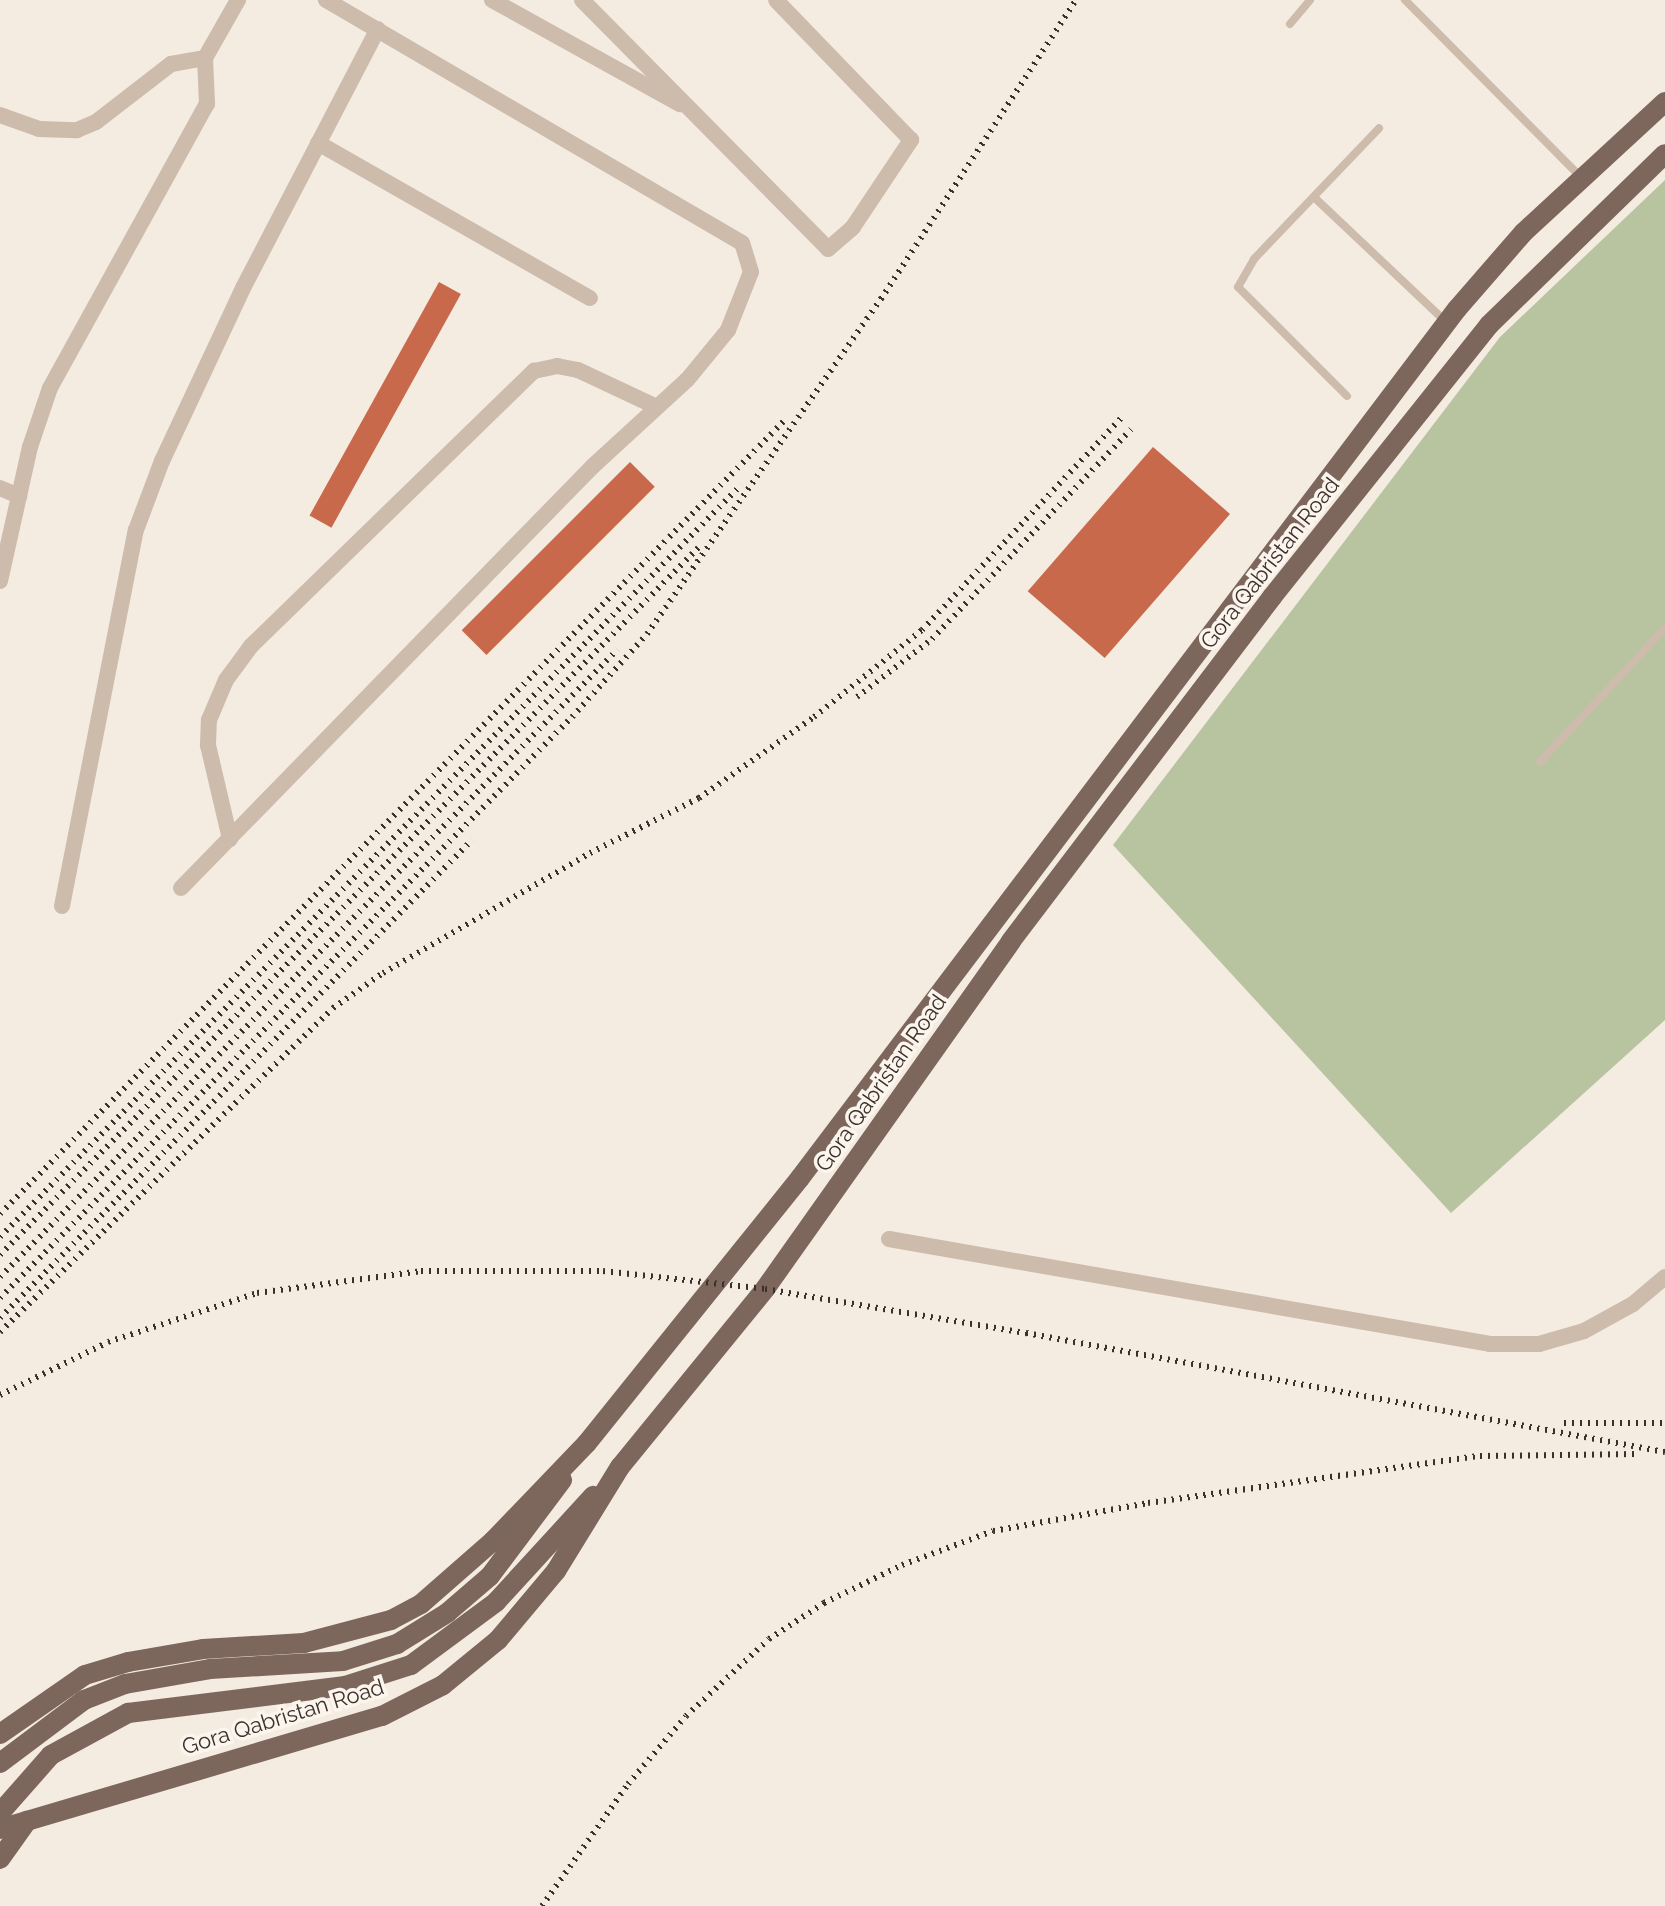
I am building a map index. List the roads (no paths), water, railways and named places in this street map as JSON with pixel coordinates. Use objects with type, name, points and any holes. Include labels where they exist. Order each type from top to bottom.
[{"type":"main road","name":"Gora Qabristan Road","points":[[0,1734],[85,1675],[128,1662],[203,1649],[304,1643],[391,1620],[421,1604],[493,1541],[587,1443],[800,1178],[1447,323],[1523,233],[1665,102]]},
{"type":"main road","name":"Gora Qabristan Road","points":[[0,1829],[382,1716],[443,1685],[498,1640],[556,1571],[620,1467],[765,1289],[1011,941],[1440,386],[1489,325],[1665,154]]},
{"type":"main road","points":[[0,1763],[84,1700],[125,1684],[210,1669],[343,1661],[397,1644],[447,1613],[522,1538],[587,1443]]},
{"type":"main road","points":[[0,1813],[51,1755],[128,1713],[345,1686],[411,1665],[469,1627],[620,1467]]},
{"type":"main road","points":[[0,1859],[27,1821]]},
{"type":"street","points":[[0,581],[19,496],[50,388],[207,104],[205,58],[238,0]]},
{"type":"street","points":[[181,888],[593,466],[705,359],[739,308],[751,260],[742,243],[326,0]]},
{"type":"street","points":[[492,0],[697,113]]},
{"type":"street","points":[[582,0],[828,249],[853,227],[911,140],[776,0]]},
{"type":"street","points":[[62,906],[136,530],[162,461],[229,317],[378,29]]},
{"type":"street","points":[[0,115],[39,129],[77,130],[96,122],[171,64],[205,58]]},
{"type":"street","points":[[318,143],[590,298]]},
{"type":"street","points":[[230,839],[208,745],[209,720],[226,680],[251,646],[534,371],[557,366],[578,370],[657,407]]},
{"type":"street","points":[[0,488],[19,496]]},
{"type":"street","points":[[889,1239],[1490,1344],[1539,1344],[1584,1331],[1633,1304],[1665,1277]]},
{"type":"lane","points":[[1290,24],[1310,0]]},
{"type":"lane","points":[[1405,0],[1583,179]]},
{"type":"lane","points":[[1347,396],[1238,287],[1254,259],[1316,199],[1379,128]]},
{"type":"lane","points":[[1316,199],[1447,323]]},
{"type":"lane","points":[[1540,762],[1665,628]]},
{"type":"railway","points":[[0,1298],[572,717],[647,634],[881,299],[1076,0]]},
{"type":"railway","points":[[0,1332],[333,1008],[383,973],[590,853],[699,798],[814,717],[922,630],[1124,415]]},
{"type":"railway","points":[[0,1214],[787,418]]},
{"type":"railway","points":[[857,697],[932,639],[1131,429]]},
{"type":"railway","points":[[0,1237],[741,485]]},
{"type":"railway","points":[[0,1255],[698,548]]},
{"type":"railway","points":[[0,1277],[617,650]]},
{"type":"railway","points":[[0,1318],[472,840]]},
{"type":"railway","points":[[0,1395],[108,1342],[257,1293],[421,1271],[603,1271],[765,1289],[1026,1333],[1665,1452]]},
{"type":"railway","points":[[1564,1423],[1665,1423]]},
{"type":"railway","points":[[542,1906],[628,1784],[686,1716],[769,1639],[824,1603],[902,1565],[993,1531],[1148,1503],[1480,1456],[1637,1454]]}]
